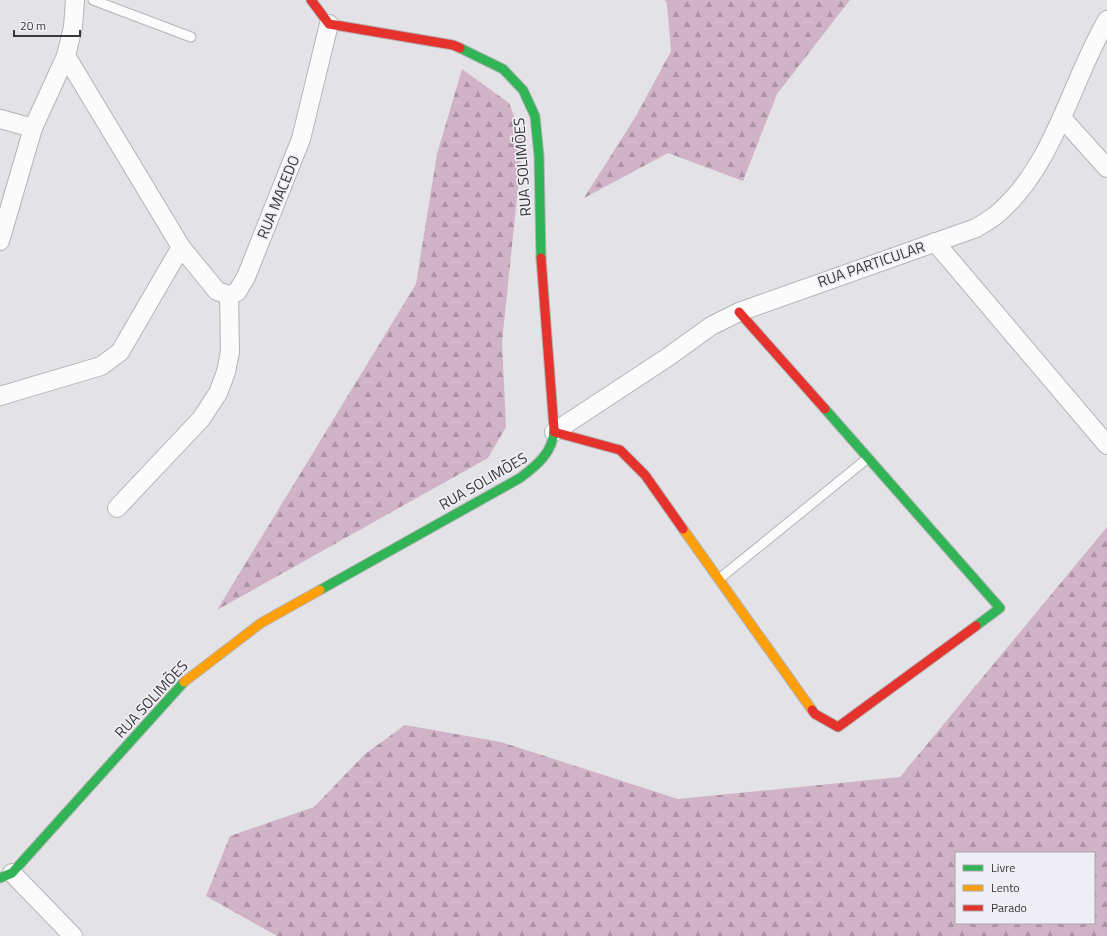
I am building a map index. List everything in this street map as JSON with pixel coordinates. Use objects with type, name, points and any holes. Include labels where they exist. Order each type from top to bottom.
[{"type":"street","points":[[0,241],[33,128],[66,56],[73,27],[76,0]]},
{"type":"street","points":[[311,0],[329,24]]},
{"type":"street","name":"RUA PARTICULAR","points":[[554,432],[668,357],[711,326],[738,312],[976,228],[995,216],[1022,188],[1033,171],[1062,118],[1089,55],[1107,20]]},
{"type":"street","name":"RUA MACEDO","points":[[229,295],[236,292],[246,277],[301,139],[329,24]]},
{"type":"street","name":"RUA SOLIMÕES","points":[[6,876],[188,677],[261,623],[520,478],[544,461],[554,432],[542,281],[537,132],[535,116],[523,90],[503,68],[454,45],[329,24]]},
{"type":"street","points":[[66,56],[182,247],[217,291],[229,295],[230,352],[226,372],[218,393],[201,419],[117,508]]},
{"type":"street","points":[[1062,118],[1107,168]]},
{"type":"street","points":[[0,119],[33,128]]},
{"type":"street","points":[[935,242],[1107,445]]},
{"type":"street","points":[[0,396],[101,366],[120,352],[182,247]]},
{"type":"street","points":[[554,432],[620,450],[645,475],[815,714],[838,727],[1000,608],[738,312]]},
{"type":"street","points":[[6,876],[73,936]]},
{"type":"lane","points":[[93,0],[192,37]]},
{"type":"lane","points":[[719,579],[868,458]]},
{"type":"green space","points":[[665,0],[850,0],[777,94],[743,181],[668,153],[584,198],[636,116],[671,51],[667,4]]},
{"type":"green space","points":[[462,69],[509,103],[523,140],[502,342],[506,427],[488,458],[217,610],[416,284],[437,154]]},
{"type":"green space","points":[[1107,527],[1107,936],[277,936],[206,896],[230,836],[314,807],[365,754],[405,725],[501,742],[678,799],[900,777]]},
{"type":"traffic: fast","points":[[460,48],[503,69],[523,90],[535,116],[539,156],[541,258]]},
{"type":"traffic: fast","points":[[825,409],[1000,608],[976,626]]},
{"type":"traffic: fast","points":[[320,590],[520,478],[543,458],[551,445],[554,429]]},
{"type":"traffic: fast","points":[[0,878],[12,873],[184,682]]},
{"type":"traffic: slow","points":[[683,529],[812,710]]},
{"type":"traffic: slow","points":[[184,682],[261,623],[320,590]]},
{"type":"traffic: jam","points":[[311,0],[329,24],[453,45],[460,48]]},
{"type":"traffic: jam","points":[[541,258],[554,429]]},
{"type":"traffic: jam","points":[[739,312],[825,409]]},
{"type":"traffic: jam","points":[[554,432],[620,450],[645,475],[683,529]]},
{"type":"traffic: jam","points":[[812,710],[815,714],[838,727],[976,626]]}]
